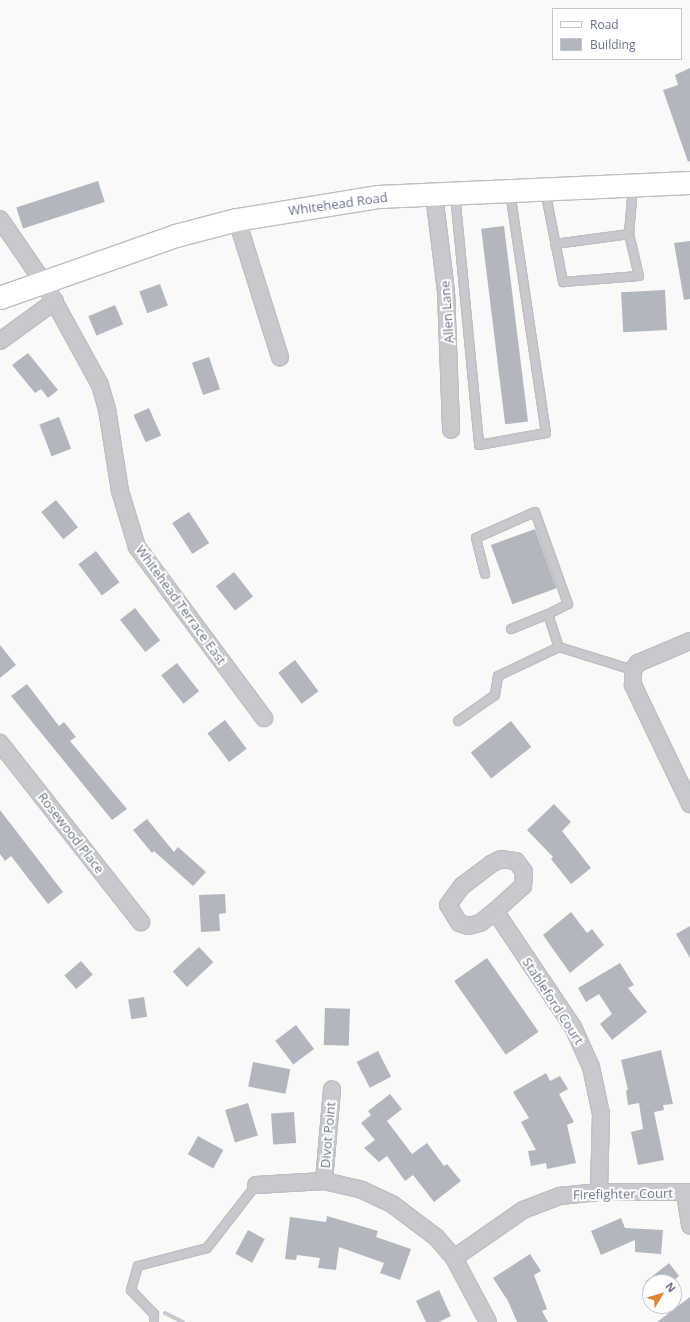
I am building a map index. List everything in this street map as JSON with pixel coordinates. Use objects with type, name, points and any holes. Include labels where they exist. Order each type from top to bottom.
[{"type":"main road","name":"Whitehead Road","points":[[0,298],[49,292],[176,236],[237,220],[379,197],[690,183]]},
{"type":"street","name":"Allen Lane","points":[[444,194],[451,430]]},
{"type":"street","name":"Whitehead Terrace East","points":[[0,219],[49,292],[104,397],[120,491],[137,547],[264,718]]},
{"type":"street","points":[[237,220],[280,357]]},
{"type":"street","points":[[0,341],[49,292]]},
{"type":"street","points":[[690,641],[647,657],[633,670],[633,685],[640,705],[690,804]]},
{"type":"street","name":"Rosewood Place","points":[[0,743],[141,922]]},
{"type":"street","points":[[509,859],[521,867],[525,881],[519,892],[495,911],[480,923],[468,926],[459,923],[448,905],[462,886],[492,864],[509,859]]},
{"type":"street","name":"Stableford Court","points":[[495,911],[572,1027],[591,1067],[601,1114],[599,1192]]},
{"type":"street","name":"Divot Point","points":[[324,1181],[332,1089]]},
{"type":"street","points":[[256,1185],[324,1181],[362,1190],[392,1204],[431,1232],[454,1258],[488,1322]]},
{"type":"street","name":"Firefighter Court","points":[[454,1258],[523,1210],[560,1196],[599,1192],[688,1192]]},
{"type":"street","points":[[688,1192],[690,1226]]},
{"type":"lane","points":[[544,189],[563,282],[639,276],[629,234],[633,185]]},
{"type":"lane","points":[[444,194],[479,445],[546,433],[510,191]]},
{"type":"lane","points":[[555,244],[629,234]]},
{"type":"lane","points":[[485,574],[476,538],[535,512],[568,604],[511,629]]},
{"type":"lane","points":[[548,614],[559,647]]},
{"type":"lane","points":[[458,721],[495,695],[498,676],[559,647],[633,670]]},
{"type":"lane","points":[[154,1322],[154,1314],[131,1290],[138,1266],[207,1248],[256,1185]]},
{"type":"building","points":[[690,68],[690,161],[688,162],[663,90],[678,85],[675,75]]},
{"type":"building","points":[[98,181],[105,202],[23,228],[16,208]]},
{"type":"building","points":[[504,226],[528,422],[505,424],[481,229]]},
{"type":"building","points":[[690,241],[690,299],[684,300],[674,243]]},
{"type":"building","points":[[160,284],[168,306],[147,313],[139,292]]},
{"type":"building","points":[[665,290],[667,330],[623,332],[621,292]]},
{"type":"building","points":[[115,305],[123,324],[97,336],[88,316]]},
{"type":"building","points":[[28,353],[58,390],[48,398],[41,389],[35,393],[12,365]]},
{"type":"building","points":[[209,357],[220,389],[203,395],[192,363]]},
{"type":"building","points":[[149,408],[161,435],[146,442],[133,415]]},
{"type":"building","points":[[59,417],[71,449],[52,456],[39,425]]},
{"type":"building","points":[[56,500],[78,527],[63,539],[41,512]]},
{"type":"building","points":[[189,512],[209,543],[192,554],[172,523]]},
{"type":"building","points":[[535,529],[557,588],[512,604],[491,545]]},
{"type":"building","points":[[96,551],[119,582],[102,595],[78,564]]},
{"type":"building","points":[[234,572],[253,596],[235,611],[216,586]]},
{"type":"building","points":[[135,608],[160,640],[145,652],[120,620]]},
{"type":"building","points":[[0,645],[16,665],[0,678]]},
{"type":"building","points":[[295,660],[318,691],[302,704],[278,673]]},
{"type":"building","points":[[177,663],[199,691],[183,704],[161,675]]},
{"type":"building","points":[[27,684],[59,726],[64,722],[76,737],[70,741],[127,809],[112,820],[11,696]]},
{"type":"building","points":[[225,720],[247,749],[229,762],[207,733]]},
{"type":"building","points":[[511,721],[531,747],[491,778],[471,752]]},
{"type":"building","points":[[554,804],[571,822],[562,831],[591,868],[571,884],[551,859],[553,857],[527,830]]},
{"type":"building","points":[[0,810],[63,892],[48,904],[11,856],[5,861],[0,854]]},
{"type":"building","points":[[147,819],[174,852],[178,847],[206,872],[193,886],[154,851],[152,853],[133,830]]},
{"type":"building","points":[[225,894],[226,913],[219,914],[220,931],[201,932],[199,895]]},
{"type":"building","points":[[571,912],[587,933],[592,929],[604,945],[570,973],[543,935]]},
{"type":"building","points":[[690,926],[690,958],[676,934]]},
{"type":"building","points":[[199,947],[213,962],[187,987],[173,972]]},
{"type":"building","points":[[487,958],[539,1032],[506,1055],[454,981]]},
{"type":"building","points":[[81,961],[93,975],[76,989],[64,975]]},
{"type":"building","points":[[620,963],[634,985],[628,988],[647,1012],[612,1040],[600,1024],[612,1014],[599,994],[586,1002],[578,988]]},
{"type":"building","points":[[144,997],[147,1017],[131,1019],[128,1000]]},
{"type":"building","points":[[325,1008],[350,1009],[349,1046],[324,1045]]},
{"type":"building","points":[[296,1025],[314,1049],[293,1065],[275,1041]]},
{"type":"building","points":[[661,1050],[673,1104],[663,1105],[664,1110],[654,1112],[664,1160],[638,1165],[631,1132],[643,1129],[639,1103],[628,1105],[626,1090],[628,1090],[621,1060]]},
{"type":"building","points":[[378,1051],[391,1077],[370,1088],[357,1062]]},
{"type":"building","points":[[253,1062],[290,1069],[286,1094],[248,1087]]},
{"type":"building","points":[[546,1073],[550,1081],[560,1076],[568,1089],[559,1094],[574,1122],[567,1125],[576,1163],[547,1169],[546,1163],[531,1166],[528,1151],[536,1150],[521,1122],[529,1118],[513,1092]]},
{"type":"building","points":[[390,1094],[402,1109],[387,1121],[412,1154],[427,1143],[444,1166],[447,1164],[461,1181],[434,1202],[413,1175],[405,1181],[387,1156],[379,1162],[364,1148],[375,1140],[361,1123],[371,1115],[368,1111]]},
{"type":"building","points":[[248,1103],[258,1136],[235,1143],[225,1110]]},
{"type":"building","points":[[294,1112],[296,1143],[273,1145],[271,1114]]},
{"type":"building","points":[[198,1136],[223,1150],[213,1168],[188,1154]]},
{"type":"building","points":[[327,1216],[378,1231],[376,1237],[411,1249],[400,1280],[380,1273],[384,1263],[339,1247],[336,1270],[318,1268],[320,1258],[297,1255],[296,1260],[285,1259],[290,1217],[326,1222]]},
{"type":"building","points":[[621,1218],[625,1228],[663,1230],[661,1254],[635,1252],[635,1240],[601,1255],[591,1231]]},
{"type":"building","points":[[248,1230],[265,1239],[252,1263],[235,1254]]},
{"type":"building","points":[[530,1254],[541,1271],[534,1275],[547,1309],[542,1311],[548,1322],[517,1322],[508,1301],[493,1278]]},
{"type":"building","points":[[669,1263],[677,1274],[655,1274]]},
{"type":"building","points":[[439,1290],[451,1316],[439,1322],[426,1322],[416,1301]]},
{"type":"building","points":[[690,1297],[690,1322],[657,1322],[668,1314],[682,1314],[682,1303]]},
{"type":"waterway","points":[[165,1313],[183,1322]]}]
